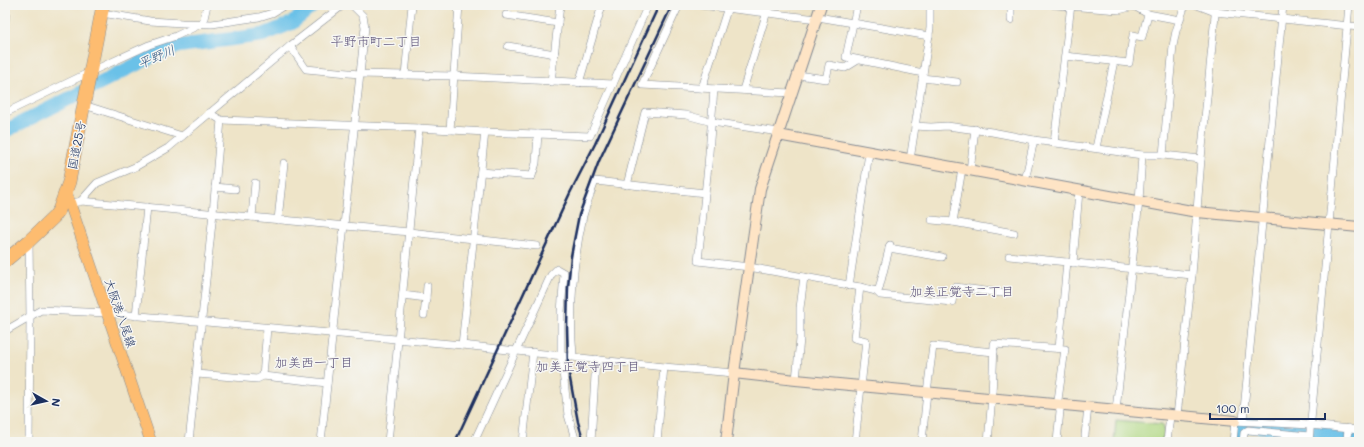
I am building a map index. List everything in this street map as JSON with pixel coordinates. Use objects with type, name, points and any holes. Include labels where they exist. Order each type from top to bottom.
[{"type":"highway","name":"国道25号","points":[[5,261],[49,222],[68,198],[90,72],[103,9]]},
{"type":"main road","name":"大阪港八尾線","points":[[68,198],[151,442]]},
{"type":"street","points":[[5,23],[6,5]]},
{"type":"street","points":[[203,23],[207,5]]},
{"type":"street","points":[[103,9],[131,19],[182,24],[212,24],[259,17],[272,13],[284,5]]},
{"type":"street","points":[[81,201],[97,183],[134,167],[168,148],[290,46],[343,5]]},
{"type":"street","points":[[321,442],[365,27],[363,16],[352,5]]},
{"type":"street","points":[[405,75],[412,5]]},
{"type":"street","points":[[450,130],[459,5]]},
{"type":"street","points":[[552,82],[560,5]]},
{"type":"street","points":[[579,83],[602,5]]},
{"type":"street","points":[[209,113],[221,120],[590,136],[648,5]]},
{"type":"street","points":[[679,5],[642,85],[792,93]]},
{"type":"street","points":[[700,5],[728,7],[766,14],[817,18],[854,23],[929,36]]},
{"type":"street","points":[[743,90],[769,5]]},
{"type":"street","points":[[726,442],[734,373],[760,189],[821,5]]},
{"type":"street","points":[[857,5],[846,57],[958,82]]},
{"type":"street","points":[[910,160],[929,36],[930,5]]},
{"type":"street","points":[[1011,5],[1011,20]]},
{"type":"street","points":[[1055,5],[1119,10],[1134,5],[1148,14],[1180,20]]},
{"type":"street","points":[[1163,155],[1173,46],[1185,5]]},
{"type":"street","points":[[1197,5],[1281,19],[1359,27]]},
{"type":"street","points":[[1233,442],[1239,421],[1263,218],[1283,5]]},
{"type":"street","points":[[1309,433],[1350,5]]},
{"type":"street","points":[[1054,143],[1071,6]]},
{"type":"street","points":[[702,88],[728,7]]},
{"type":"street","points":[[1166,442],[1173,416],[1192,276],[1215,9]]},
{"type":"street","points":[[1065,56],[1129,63],[1133,35],[1142,37],[1148,14]]},
{"type":"street","points":[[506,15],[558,23]]},
{"type":"street","points":[[5,113],[149,45],[176,36],[203,23]]},
{"type":"street","points":[[290,46],[306,68],[359,74],[453,76],[613,84]]},
{"type":"street","points":[[508,46],[555,54]]},
{"type":"street","points":[[798,75],[826,80],[829,65],[845,68],[858,60]]},
{"type":"street","points":[[1096,148],[1114,61]]},
{"type":"street","points":[[714,89],[698,261],[749,266],[860,287],[876,291],[880,295],[952,302],[955,287],[1001,293]]},
{"type":"street","points":[[84,105],[182,136]]},
{"type":"street","points":[[627,185],[645,112],[686,115],[712,122],[869,153],[1197,212],[1359,227]]},
{"type":"street","points":[[189,442],[213,213],[221,120]]},
{"type":"street","points":[[915,126],[947,126],[975,129],[1034,140],[1142,155],[1163,155],[1201,159]]},
{"type":"street","points":[[388,442],[419,128]]},
{"type":"street","points":[[953,222],[975,129]]},
{"type":"street","points":[[462,345],[484,132]]},
{"type":"street","points":[[481,172],[532,176],[536,163],[538,134]]},
{"type":"street","points":[[1025,181],[1034,140]]},
{"type":"street","points":[[849,286],[869,153]]},
{"type":"street","points":[[1116,410],[1139,201],[1142,155]]},
{"type":"street","points":[[278,220],[284,163]]},
{"type":"street","points":[[573,356],[570,327],[575,258],[584,215],[595,181],[705,193]]},
{"type":"street","points":[[252,217],[255,183]]},
{"type":"street","points":[[215,187],[234,189]]},
{"type":"street","points":[[1059,348],[1079,191]]},
{"type":"street","points":[[68,198],[81,201],[409,232],[537,246]]},
{"type":"street","points":[[136,316],[147,207]]},
{"type":"street","points":[[932,220],[953,222],[1014,233]]},
{"type":"street","points":[[28,242],[30,317],[29,442]]},
{"type":"street","points":[[876,291],[879,289],[889,246],[942,257]]},
{"type":"street","points":[[1009,256],[1192,276]]},
{"type":"street","points":[[474,442],[551,274],[557,269],[564,274],[561,312],[561,355],[568,415],[576,442]]},
{"type":"street","points":[[796,380],[800,339],[800,308],[804,277]]},
{"type":"street","points":[[424,315],[427,286]]},
{"type":"street","points":[[855,442],[866,341],[854,338],[860,287]]},
{"type":"street","points":[[402,295],[426,298]]},
{"type":"street","points":[[5,331],[41,310],[107,313],[515,350],[796,380],[1239,421],[1253,426],[1309,433],[1347,434],[1359,430]]},
{"type":"street","points":[[263,376],[267,328]]},
{"type":"street","points":[[988,442],[992,398],[994,344],[1065,349],[1058,400],[1060,404],[1060,411],[1057,442]]},
{"type":"street","points":[[922,442],[933,346],[994,352]]},
{"type":"street","points":[[523,442],[533,352]]},
{"type":"street","points":[[591,442],[596,359]]},
{"type":"street","points":[[657,442],[664,367]]},
{"type":"street","points":[[197,374],[257,380],[263,376],[327,383]]},
{"type":"street","points":[[1085,435],[1088,407]]},
{"type":"street","points":[[1243,442],[1244,433],[1253,426]]},
{"type":"street","points":[[1267,427],[1309,433]]},
{"type":"green space","points":[[1116,420],[1162,424],[1164,426],[1163,442],[1114,442]]},
{"type":"waterway","name":"平野川","points":[[5,131],[155,55],[179,46],[263,35],[292,23],[314,5]]},
{"type":"waterway","points":[[1238,442],[1239,430],[1245,425],[1359,436]]},
{"type":"railway","points":[[455,442],[659,5]]},
{"type":"railway","points":[[584,442],[578,422],[568,368],[567,328],[568,287],[571,256],[579,215],[599,161],[672,5]]},
{"type":"district","name":"平野市町二丁目","points":[[376,40]]},
{"type":"district","name":"加美正覚寺二丁目","points":[[962,290]]},
{"type":"district","name":"加美西一丁目","points":[[314,361]]},
{"type":"district","name":"加美正覚寺四丁目","points":[[588,365]]}]
